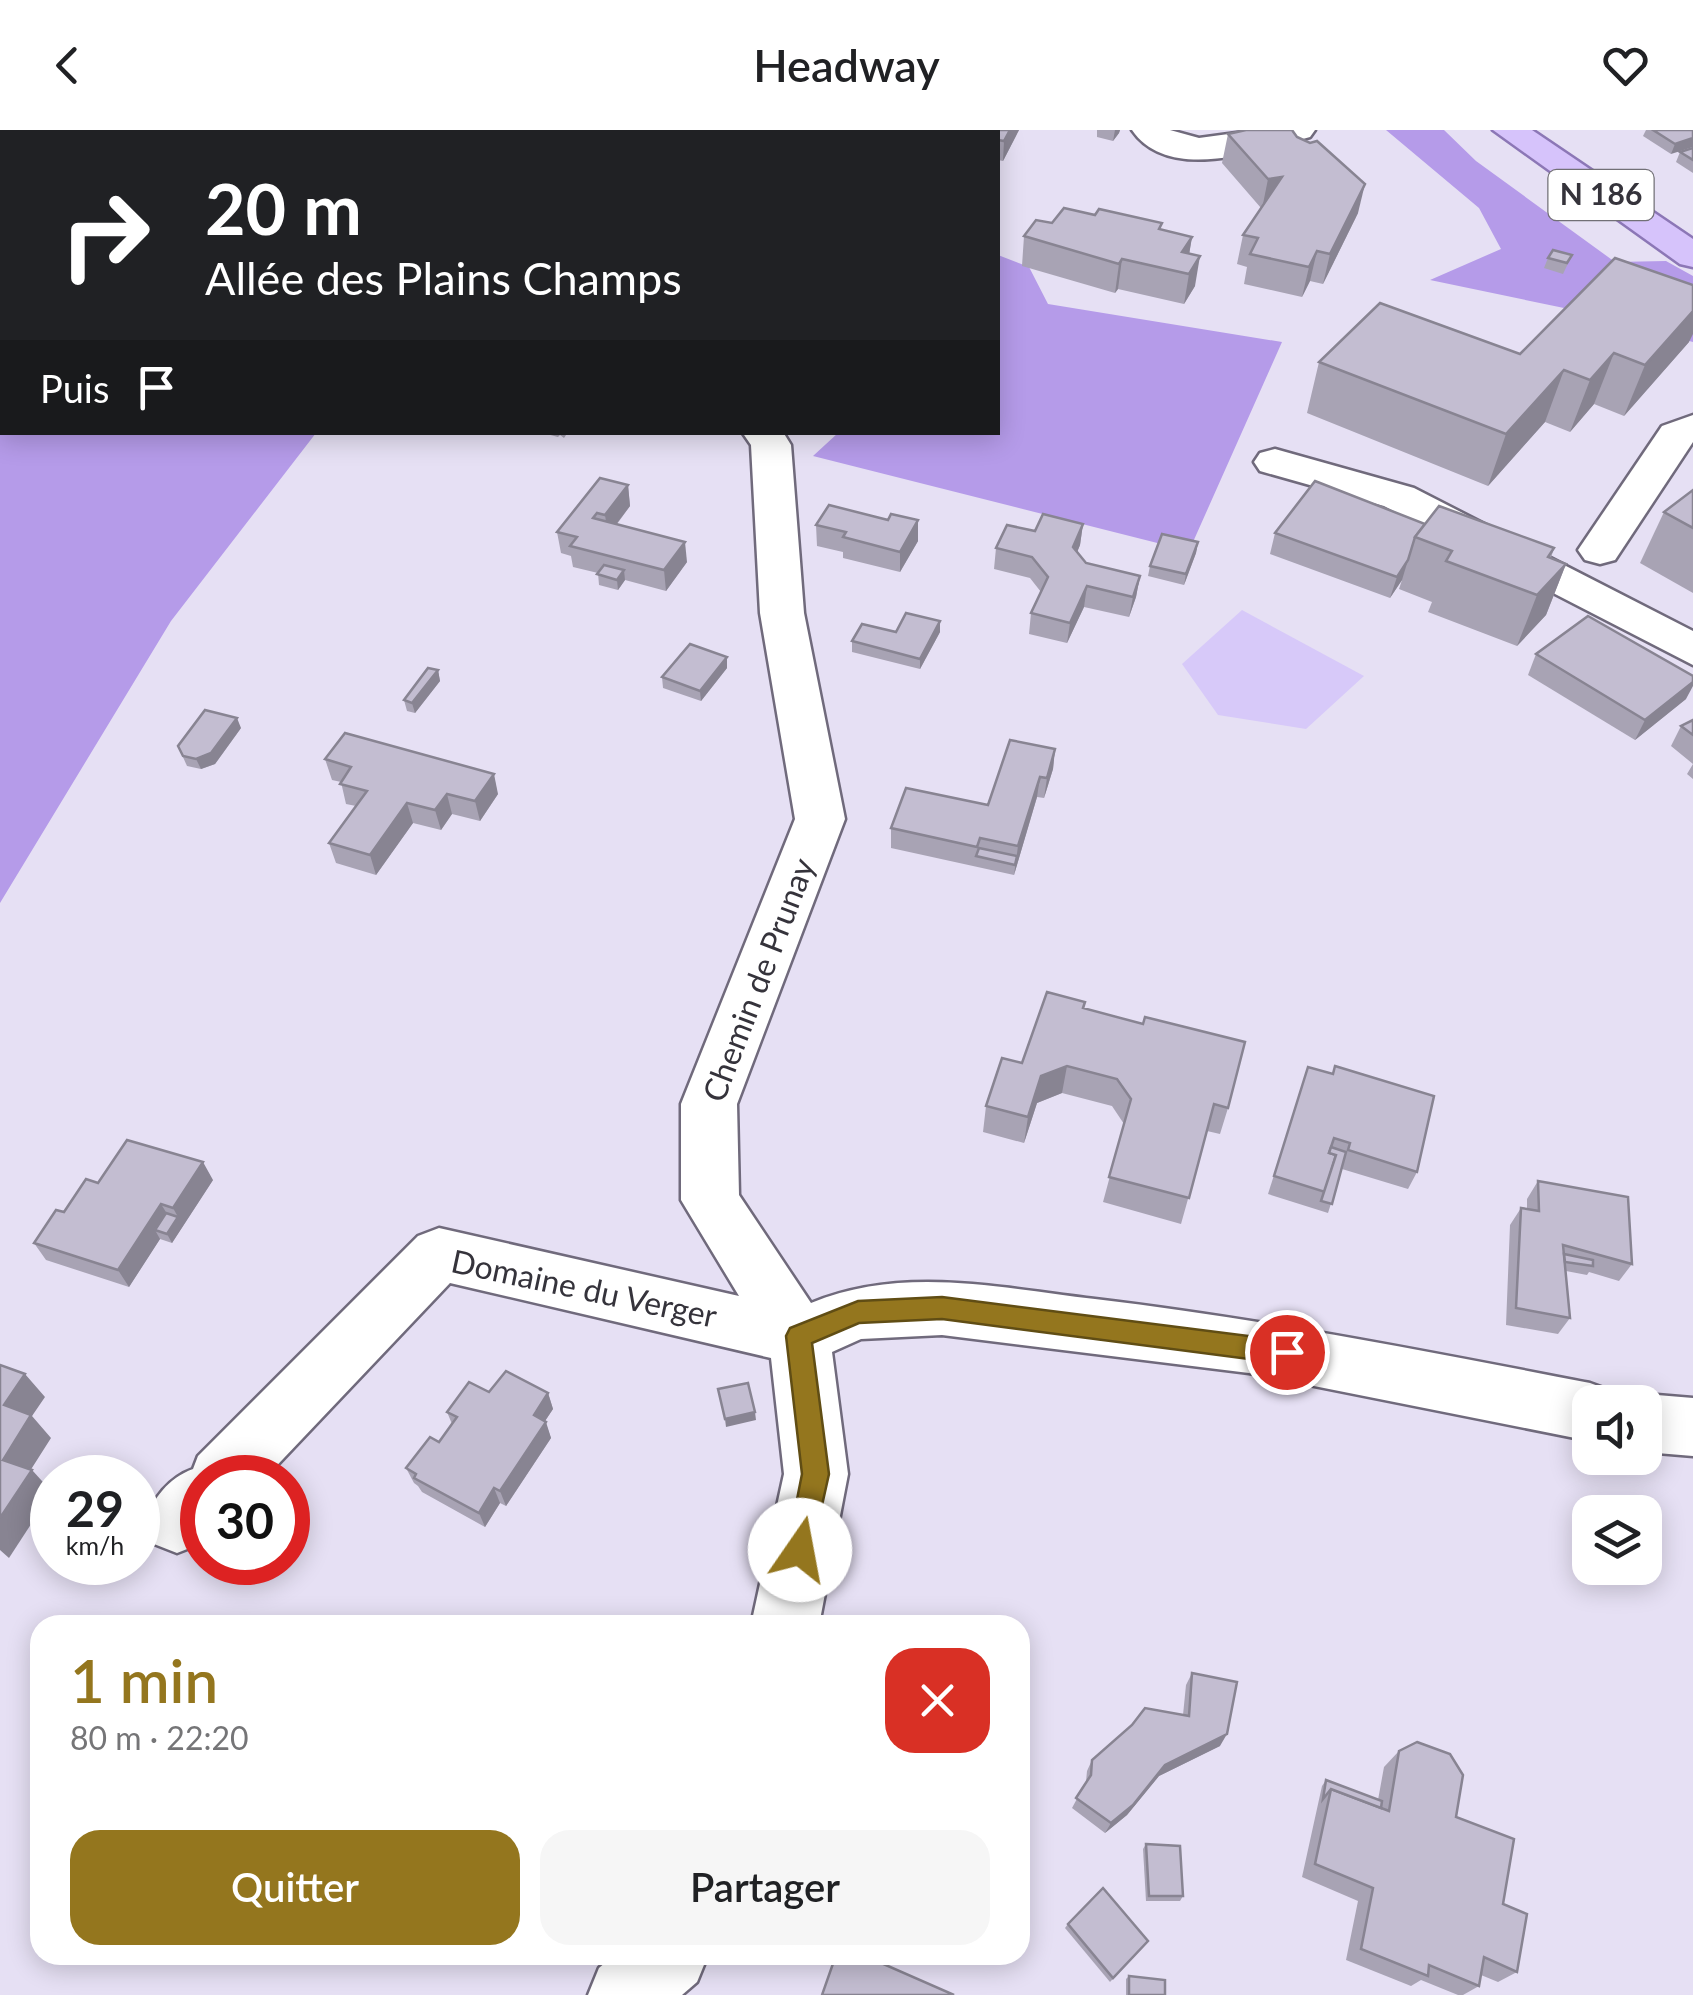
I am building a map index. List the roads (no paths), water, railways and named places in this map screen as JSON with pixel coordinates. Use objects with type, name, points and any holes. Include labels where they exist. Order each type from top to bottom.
[{"type":"main road","name":"N 186","points":[[1510,130],[1693,256]]},
{"type":"main road","name":"N 186","points":[[1548,130],[1693,230]]},
{"type":"street","points":[[1149,130],[1175,148],[1220,145],[1298,130]]},
{"type":"street","points":[[1600,550],[1676,435],[1693,427]]},
{"type":"street","name":"Chemin de Prunay","points":[[764,435],[771,445],[782,614],[820,819],[708,1104],[710,1200],[799,1336],[816,1474],[786,1615]]},
{"type":"street","points":[[1275,462],[1399,497],[1693,650]]},
{"type":"street","name":"Domaine du Verger","points":[[243,1455],[440,1254],[799,1336]]},
{"type":"street","points":[[799,1336],[858,1312],[942,1308],[1249,1345],[1572,1408]]},
{"type":"street","points":[[1662,1424],[1693,1427]]},
{"type":"street","points":[[626,1995],[659,1965]]}]
